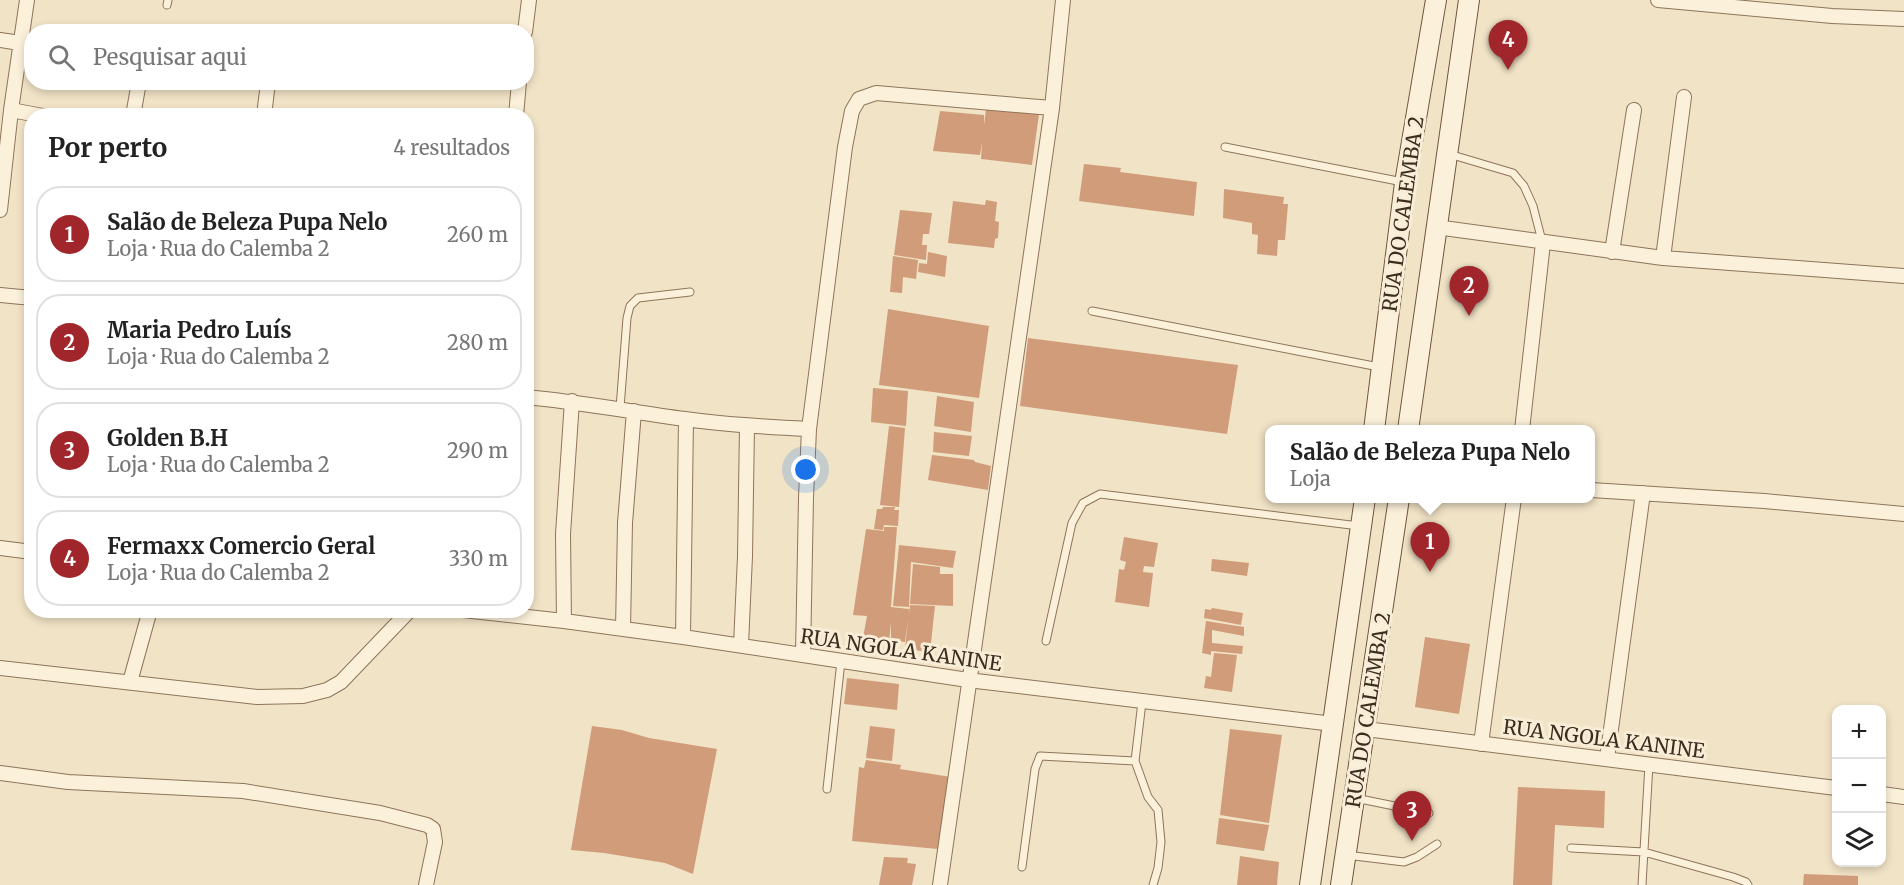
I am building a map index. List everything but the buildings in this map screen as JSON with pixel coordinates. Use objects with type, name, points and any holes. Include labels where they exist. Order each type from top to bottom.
[{"type":"main road","name":"RUA DO CALEMBA 2","points":[[1375,425],[1405,183],[1436,0]]},
{"type":"main road","name":"RUA DO CALEMBA 2","points":[[1409,425],[1469,0]]},
{"type":"main road","name":"RUA DO CALEMBA 2","points":[[1310,885],[1364,503]]},
{"type":"main road","name":"RUA DO CALEMBA 2","points":[[1341,885],[1398,503]]},
{"type":"street","points":[[0,210],[11,110],[27,0]]},
{"type":"street","points":[[526,24],[529,0]]},
{"type":"street","points":[[940,885],[1052,108],[1063,0]]},
{"type":"street","points":[[1658,0],[1832,16],[1904,19]]},
{"type":"street","points":[[0,40],[20,43]]},
{"type":"street","points":[[134,108],[138,90]]},
{"type":"street","points":[[265,108],[267,90]]},
{"type":"street","points":[[517,108],[518,90]]},
{"type":"street","points":[[803,655],[809,429],[845,147],[852,111],[859,99],[876,93],[1052,108]]},
{"type":"street","points":[[1663,258],[1684,97]]},
{"type":"street","points":[[11,110],[24,112]]},
{"type":"street","points":[[1612,252],[1634,110]]},
{"type":"street","points":[[1436,227],[1663,258],[1904,276]]},
{"type":"street","points":[[1522,425],[1543,243]]},
{"type":"street","points":[[0,295],[24,297]]},
{"type":"street","points":[[534,398],[747,426],[809,429]]},
{"type":"street","points":[[564,621],[562,534],[572,401]]},
{"type":"street","points":[[622,629],[634,411]]},
{"type":"street","points":[[683,637],[686,419]]},
{"type":"street","points":[[741,645],[747,426]]},
{"type":"street","points":[[1595,490],[1764,501],[1904,514]]},
{"type":"street","points":[[1607,759],[1643,493]]},
{"type":"street","points":[[1481,744],[1513,503]]},
{"type":"street","points":[[0,548],[24,551]]},
{"type":"street","points":[[130,682],[148,618]]},
{"type":"street","points":[[0,668],[257,697],[303,696],[327,690],[341,682],[402,618]]},
{"type":"street","name":"RUA NGOLA KANINE","points":[[534,618],[741,645],[968,680],[1333,724]]},
{"type":"street","name":"RUA NGOLA KANINE","points":[[1366,729],[1832,787]]},
{"type":"street","points":[[0,773],[68,782],[243,791],[380,813],[427,825],[433,829],[435,842],[426,885]]},
{"type":"street","points":[[1886,795],[1904,797]]},
{"type":"lane","points":[[1225,147],[1405,183]]},
{"type":"lane","points":[[1447,153],[1513,174],[1524,186],[1533,206],[1543,243]]},
{"type":"lane","points":[[620,408],[627,318],[630,306],[638,298],[690,292]]},
{"type":"lane","points":[[1092,311],[1382,368]]},
{"type":"lane","points":[[1046,641],[1072,523],[1083,503],[1100,494],[1362,526]]},
{"type":"lane","points":[[826,789],[841,661]]},
{"type":"lane","points":[[1142,702],[1136,761],[1148,797],[1158,810],[1161,842],[1158,868],[1153,885]]},
{"type":"lane","points":[[1022,867],[1035,769],[1040,756],[1136,761]]},
{"type":"lane","points":[[1642,885],[1649,764]]},
{"type":"lane","points":[[1355,798],[1429,813]]},
{"type":"lane","points":[[1346,855],[1404,862],[1417,857],[1437,844]]},
{"type":"lane","points":[[1571,848],[1644,852],[1733,877],[1748,885]]},
{"type":"place","name":"Fermaxx Comercio Geral","points":[[1508,70]]},
{"type":"place","name":"Maria Pedro Luís","points":[[1469,316]]},
{"type":"place","name":"Salão de Beleza Pupa Nelo","points":[[1430,572]]},
{"type":"place","name":"Golden B.H","points":[[1412,841]]}]
